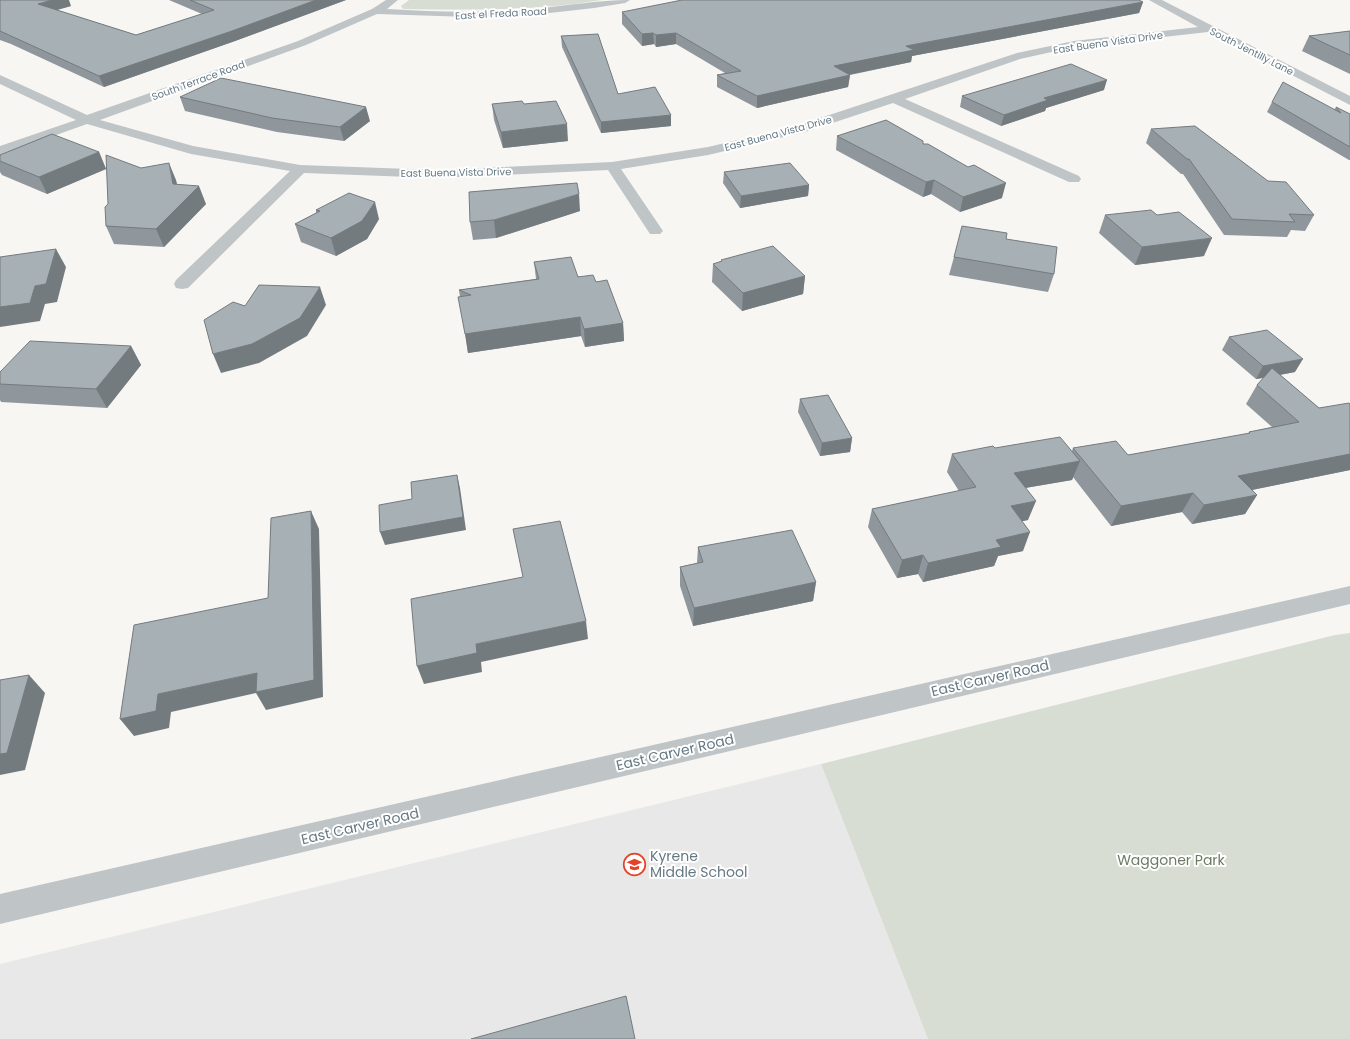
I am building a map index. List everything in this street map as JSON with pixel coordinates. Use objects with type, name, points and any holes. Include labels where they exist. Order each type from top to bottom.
[{"type":"street","name":"South Terrace Road","points":[[0,151],[302,43],[376,11],[393,0]]},
{"type":"street","name":"East el Freda Road","points":[[376,11],[422,15],[479,15],[541,12],[585,3],[625,0]]},
{"type":"street","name":"South Jentilly Lane","points":[[1154,0],[1350,101]]},
{"type":"street","name":"East Buena Vista Drive","points":[[0,79],[87,120],[191,150],[300,169],[420,175],[612,166],[708,151],[800,130],[1017,56],[1074,44],[1209,29]]},
{"type":"street","points":[[894,99],[1074,179]]},
{"type":"street","points":[[612,166],[655,231]]},
{"type":"street","points":[[182,284],[300,169]]},
{"type":"street","name":"East Carver Road","points":[[0,909],[1350,594]]},
{"type":"shaded area","name":"Kyrene Middle School","points":[[821,764],[928,1039],[0,1039],[0,964]]},
{"type":"green space","points":[[409,0],[602,0],[577,4],[528,8],[403,9],[401,6]]},
{"type":"green space","name":"Waggoner Park","points":[[1350,633],[1350,1039],[928,1039],[821,764],[1335,635]]},
{"type":"building","points":[[0,0],[52,0],[38,4],[136,35],[214,10],[190,0],[316,0],[232,31],[99,76],[0,31]]},
{"type":"building","points":[[682,0],[1139,0],[1143,2],[906,46],[914,50],[834,66],[850,75],[757,96],[717,75],[741,71],[676,33],[656,35],[653,33],[642,34],[622,12]]},
{"type":"building","points":[[1350,31],[1350,55],[1309,36]]},
{"type":"building","points":[[598,34],[618,94],[655,87],[671,115],[601,122],[561,36]]},
{"type":"building","points":[[1071,64],[1107,80],[1044,98],[1048,100],[1004,115],[962,96]]},
{"type":"building","points":[[221,78],[366,107],[340,127],[272,118],[180,97]]},
{"type":"building","points":[[1283,82],[1341,113],[1336,107],[1350,114],[1350,147],[1272,102]]},
{"type":"building","points":[[522,101],[524,104],[556,101],[567,124],[501,132],[492,104]]},
{"type":"building","points":[[886,120],[923,141],[923,144],[928,144],[968,167],[974,165],[1006,183],[963,197],[934,180],[926,182],[837,136]]},
{"type":"building","points":[[1195,126],[1268,181],[1286,182],[1314,215],[1289,214],[1295,222],[1232,219],[1189,159],[1187,159],[1151,129]]},
{"type":"building","points":[[52,134],[99,152],[39,177],[0,161],[0,155]]},
{"type":"building","points":[[106,155],[141,168],[169,163],[173,184],[199,186],[156,229],[106,226],[105,207],[108,204]]},
{"type":"building","points":[[790,163],[809,185],[741,196],[724,172]]},
{"type":"building","points":[[577,183],[579,194],[494,220],[470,222],[469,192]]},
{"type":"building","points":[[349,193],[375,202],[362,221],[331,238],[295,224],[320,211],[316,210]]},
{"type":"building","points":[[1151,210],[1157,215],[1179,212],[1212,238],[1142,247],[1105,215]]},
{"type":"building","points":[[962,226],[1007,233],[1006,239],[1057,247],[1054,274],[954,257]]},
{"type":"building","points":[[773,246],[805,276],[743,293],[713,264],[722,261],[721,260]]},
{"type":"building","points":[[56,249],[46,284],[35,286],[30,303],[0,307],[0,257]]},
{"type":"building","points":[[571,257],[578,277],[593,275],[596,282],[607,280],[623,323],[584,329],[580,317],[465,334],[458,297],[471,295],[459,290],[539,279],[534,262]]},
{"type":"building","points":[[259,285],[320,287],[300,318],[252,344],[213,354],[204,320],[233,302],[245,306]]},
{"type":"building","points":[[1267,330],[1303,359],[1263,366],[1229,337]]},
{"type":"building","points":[[30,341],[131,346],[96,389],[0,384],[0,372]]},
{"type":"building","points":[[1272,368],[1319,408],[1350,404],[1350,454],[1238,476],[1257,495],[1204,505],[1193,493],[1121,506],[1073,448],[1116,441],[1128,455],[1250,433],[1249,432],[1299,422],[1257,385]]},
{"type":"building","points":[[828,395],[852,438],[822,443],[800,399]]},
{"type":"building","points":[[1060,437],[1080,461],[1014,473],[1036,501],[1011,506],[1030,532],[996,540],[1001,547],[928,563],[923,555],[902,560],[872,509],[976,487],[952,454],[993,446],[995,448]]},
{"type":"building","points":[[457,475],[463,517],[380,532],[379,505],[412,499],[411,482]]},
{"type":"building","points":[[311,511],[314,680],[256,692],[257,673],[158,694],[156,711],[120,719],[134,625],[268,598],[271,518]]},
{"type":"building","points":[[560,521],[586,621],[476,644],[477,653],[417,666],[411,599],[523,577],[513,529]]},
{"type":"building","points":[[792,530],[816,582],[694,608],[680,567],[703,562],[698,547]]},
{"type":"building","points":[[29,675],[7,753],[0,754],[0,680]]},
{"type":"building","points":[[626,996],[635,1039],[471,1039]]},
{"type":"place","name":"Kyrene Middle School","points":[[635,864]]}]
